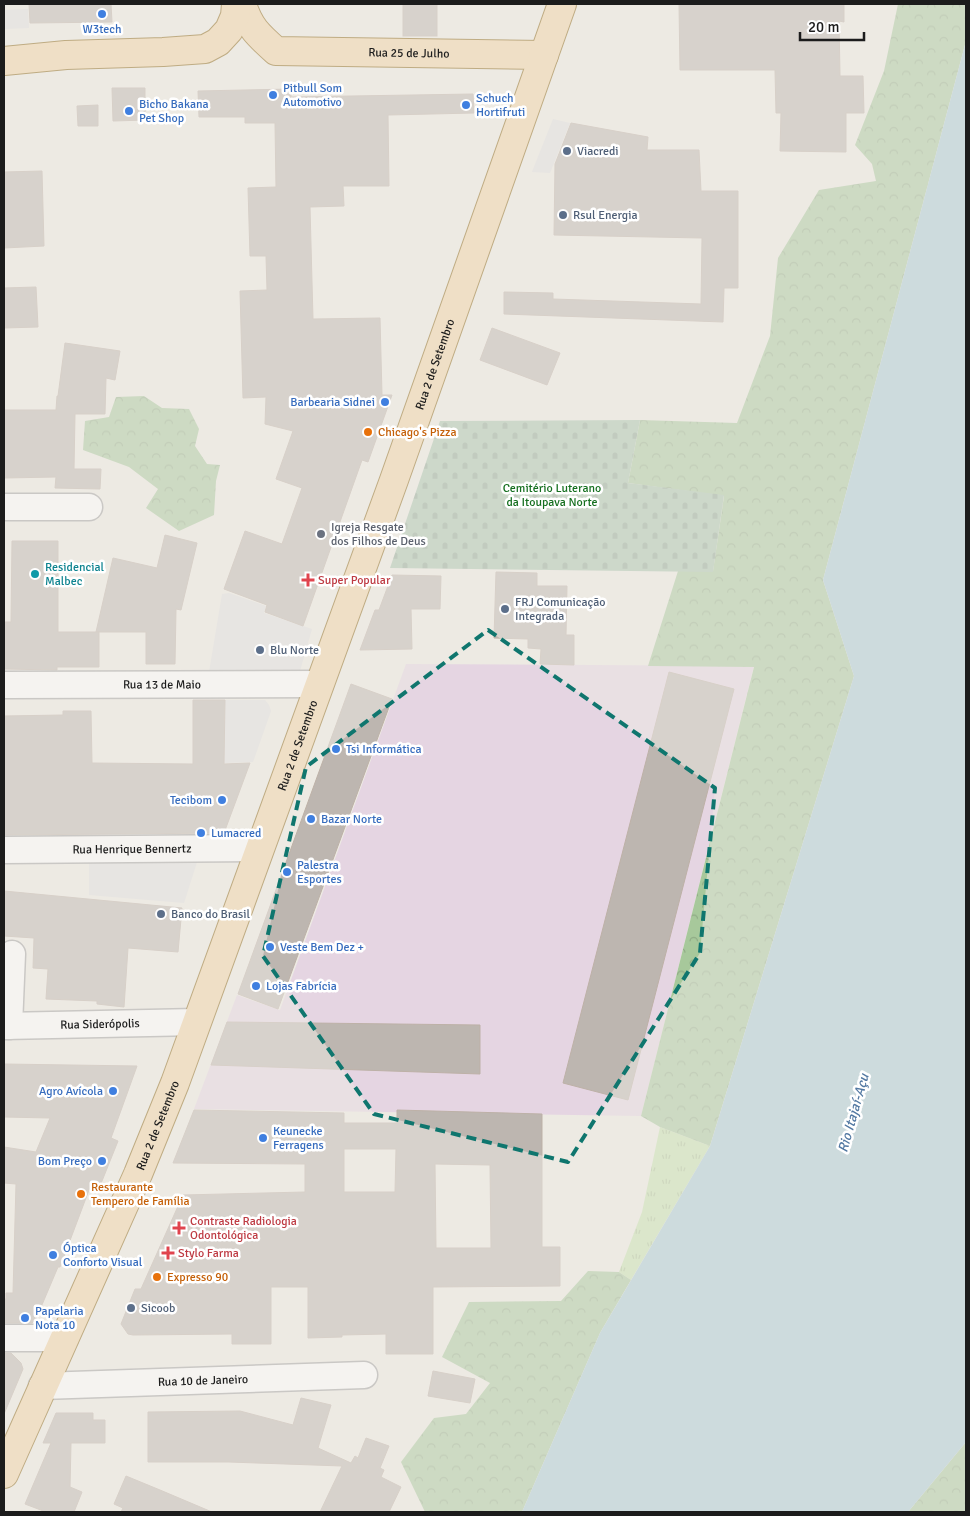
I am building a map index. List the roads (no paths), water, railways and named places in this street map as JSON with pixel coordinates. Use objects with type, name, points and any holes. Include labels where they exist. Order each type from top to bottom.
[{"type":"main road","points":[[4,61],[66,55],[205,49],[218,42],[229,30],[235,16],[236,4]]},
{"type":"main road","name":"Rua 25 de Julho","points":[[242,4],[256,33],[276,50],[544,55]]},
{"type":"main road","name":"Rua 2 de Setembro","points":[[4,1474],[138,1174],[175,1083],[417,416],[562,4]]},
{"type":"street","points":[[4,506],[89,507]]},
{"type":"street","name":"Rua 13 de Maio","points":[[4,685],[320,684]]},
{"type":"street","name":"Rua Henrique Bennertz","points":[[4,850],[260,848]]},
{"type":"street","points":[[7,1026],[12,954]]},
{"type":"street","name":"Rua Siderópolis","points":[[7,1026],[197,1022]]},
{"type":"street","points":[[4,1338],[65,1338]]},
{"type":"street","name":"Rua 10 de Janeiro","points":[[42,1386],[364,1375]]},
{"type":"water","name":"Rio Itajaí-Açu","points":[[966,41],[966,1442],[908,1512],[522,1512],[600,1333],[710,1146],[854,676],[823,580]]},
{"type":"place","name":"W3tech","points":[[102,14]]},
{"type":"place","name":"Pitbull Som Automotivo","points":[[273,95]]},
{"type":"place","name":"Schuch Hortifruti","points":[[466,105]]},
{"type":"place","name":"Bicho Bakana Pet Shop","points":[[129,111]]},
{"type":"place","name":"Viacredi","points":[[567,151]]},
{"type":"place","name":"Rsul Energia","points":[[563,215]]},
{"type":"place","name":"Barbearia Sidnei","points":[[385,402]]},
{"type":"place","name":"Chicago's Pizza","points":[[368,432]]},
{"type":"place","name":"Igreja Resgate dos Filhos de Deus","points":[[321,534]]},
{"type":"place","name":"Residencial Malbec","points":[[35,574]]},
{"type":"place","name":"Super Popular","points":[[308,580]]},
{"type":"place","name":"FRJ Comunicação Integrada","points":[[505,609]]},
{"type":"place","name":"Blu Norte","points":[[260,650]]},
{"type":"place","name":"Tsi Informática","points":[[336,749]]},
{"type":"place","name":"Tecibom","points":[[222,800]]},
{"type":"place","name":"Bazar Norte","points":[[311,819]]},
{"type":"place","name":"Lumacred","points":[[201,833]]},
{"type":"place","name":"Palestra Esportes","points":[[287,872]]},
{"type":"place","name":"Banco do Brasil","points":[[161,914]]},
{"type":"place","name":"Veste Bem Dez +","points":[[270,947]]},
{"type":"place","name":"Lojas Fabrícia","points":[[256,986]]},
{"type":"place","name":"Agro Avícola","points":[[113,1091]]},
{"type":"place","name":"Keunecke Ferragens","points":[[263,1138]]},
{"type":"place","name":"Bom Preço","points":[[102,1161]]},
{"type":"place","name":"Restaurante Tempero de Família","points":[[81,1194]]},
{"type":"place","name":"Contraste Radiologia Odontológica","points":[[179,1228]]},
{"type":"place","name":"Stylo Farma","points":[[168,1253]]},
{"type":"place","name":"Óptica Conforto Visual","points":[[53,1255]]},
{"type":"place","name":"Expresso 90","points":[[157,1277]]},
{"type":"place","name":"Sicoob","points":[[131,1308]]},
{"type":"place","name":"Papelaria Nota 10","points":[[25,1318]]},
{"type":"park label","name":"Cemitério Luterano da Itoupava Norte","points":[[552,495]]}]
